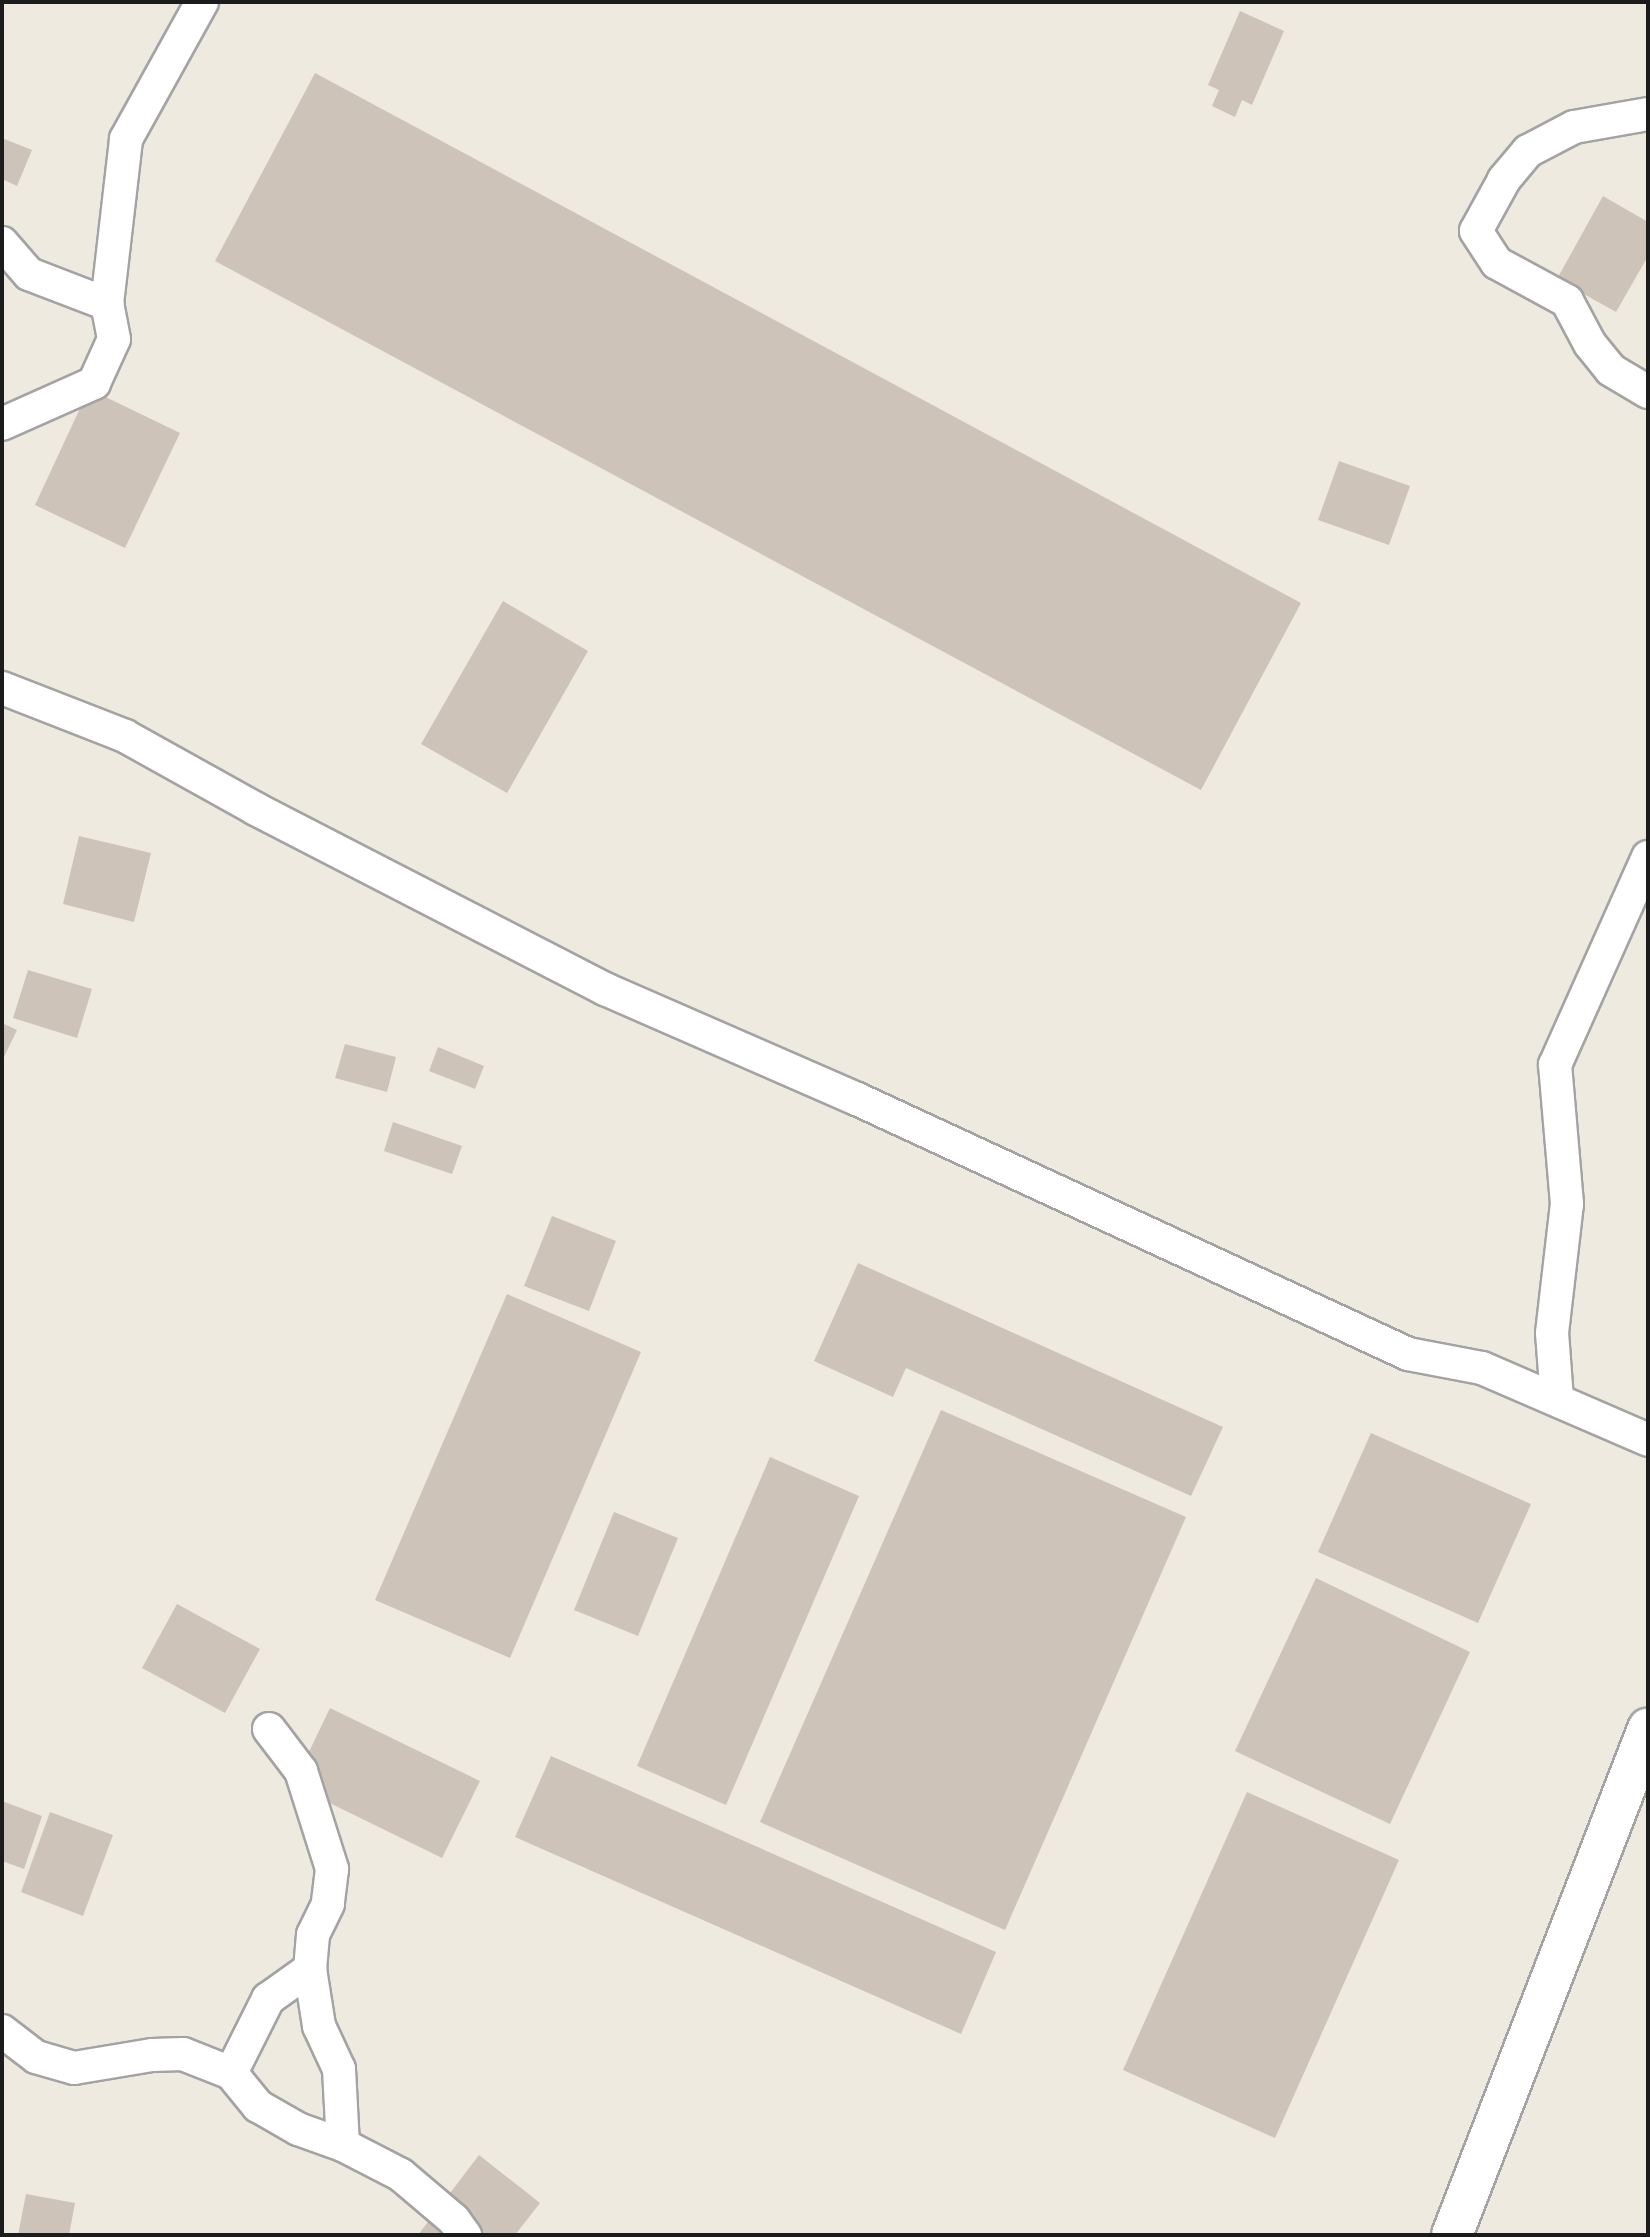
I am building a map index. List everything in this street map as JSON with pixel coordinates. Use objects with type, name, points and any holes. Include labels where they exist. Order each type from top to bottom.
[{"type":"street","points":[[2,424],[94,383],[114,339],[107,304],[126,139],[202,2]]},
{"type":"street","points":[[1648,114],[1574,127],[1528,151],[1504,180],[1476,231],[1497,263],[1567,301],[1590,344],[1611,370],[1648,392]]},
{"type":"street","points":[[2,243],[29,274],[107,304]]},
{"type":"street","points":[[2,688],[125,736],[256,809],[605,989],[857,1099],[1408,1354],[1482,1368],[1648,1440]]},
{"type":"street","points":[[1557,1399],[1552,1333],[1567,1204],[1555,1065],[1648,857]]},
{"type":"street","points":[[269,1729],[301,1771],[332,1869],[328,1904],[313,1935],[310,1969],[319,2026],[339,2069],[343,2145]]},
{"type":"street","points":[[1452,2235],[1648,1729]]},
{"type":"street","points":[[231,2073],[268,1999],[310,1969]]},
{"type":"street","points":[[2,2031],[36,2057],[74,2068],[152,2055],[183,2054],[231,2073],[258,2106],[298,2129],[343,2145],[401,2175],[454,2220],[465,2235]]},
{"type":"building","points":[[1240,11],[1284,31],[1252,105],[1242,100],[1235,117],[1212,106],[1219,90],[1208,85]]},
{"type":"building","points":[[315,73],[1301,603],[1201,790],[215,261]]},
{"type":"building","points":[[2,138],[32,150],[17,186],[2,179]]},
{"type":"building","points":[[1603,196],[1648,222],[1648,256],[1616,312],[1557,279]]},
{"type":"building","points":[[89,389],[180,433],[125,548],[35,505]]},
{"type":"building","points":[[1339,461],[1410,486],[1389,545],[1318,520]]},
{"type":"building","points":[[503,601],[588,651],[507,793],[421,744]]},
{"type":"building","points":[[79,836],[151,853],[134,922],[63,904]]},
{"type":"building","points":[[28,970],[92,989],[77,1038],[13,1018]]},
{"type":"building","points":[[2,1023],[17,1030],[2,1061]]},
{"type":"building","points":[[345,1044],[396,1057],[387,1092],[335,1078]]},
{"type":"building","points":[[438,1047],[484,1066],[475,1089],[429,1071]]},
{"type":"building","points":[[393,1122],[462,1146],[452,1174],[384,1151]]},
{"type":"building","points":[[552,1216],[616,1241],[589,1311],[524,1286]]},
{"type":"building","points":[[858,1263],[1223,1427],[1191,1496],[906,1368],[893,1397],[814,1361]]},
{"type":"building","points":[[507,1294],[641,1352],[510,1658],[375,1600]]},
{"type":"building","points":[[941,1410],[1186,1517],[1005,1930],[760,1822]]},
{"type":"building","points":[[1371,1433],[1531,1504],[1478,1623],[1318,1552]]},
{"type":"building","points":[[770,1457],[859,1496],[726,1805],[637,1766]]},
{"type":"building","points":[[614,1512],[678,1538],[638,1636],[574,1610]]},
{"type":"building","points":[[1316,1578],[1470,1652],[1390,1824],[1235,1751]]},
{"type":"building","points":[[177,1604],[260,1649],[225,1713],[142,1668]]},
{"type":"building","points":[[330,1708],[480,1781],[442,1858],[293,1785]]},
{"type":"building","points":[[551,1756],[996,1952],[961,2034],[515,1837]]},
{"type":"building","points":[[1247,1792],[1399,1860],[1275,2138],[1123,2070]]},
{"type":"building","points":[[2,1801],[42,1816],[24,1869],[2,1861]]},
{"type":"building","points":[[50,1812],[113,1835],[83,1916],[21,1892]]},
{"type":"building","points":[[479,2155],[540,2203],[515,2235],[418,2235]]},
{"type":"building","points":[[26,2194],[75,2203],[69,2235],[18,2235]]}]
